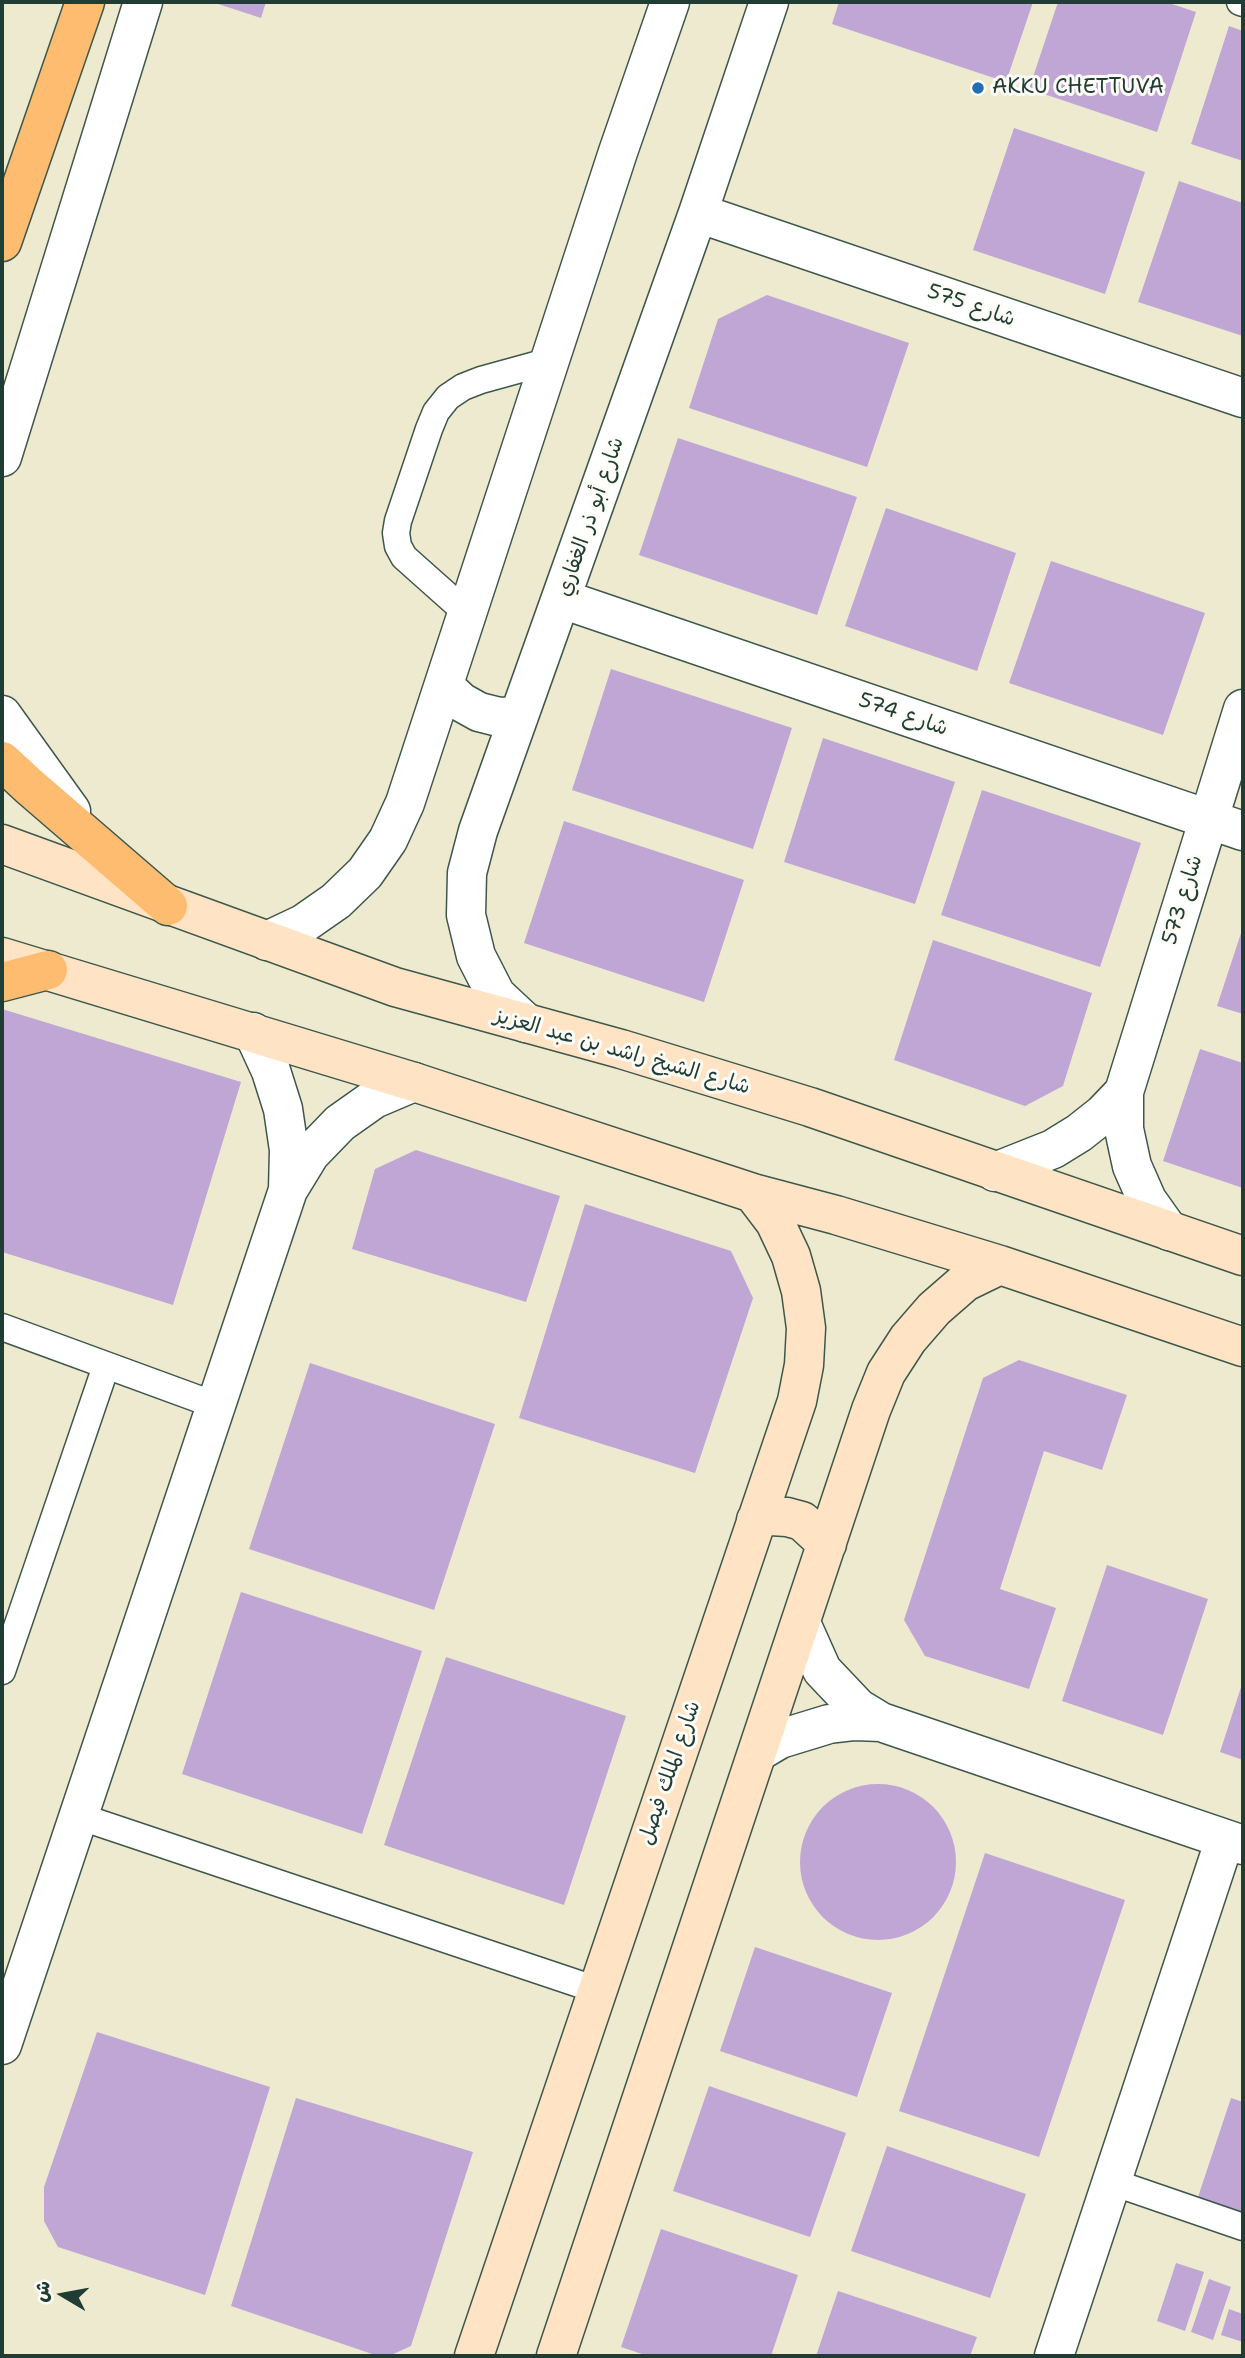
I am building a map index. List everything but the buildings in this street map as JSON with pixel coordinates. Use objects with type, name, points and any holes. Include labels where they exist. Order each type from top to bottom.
[{"type":"main road","points":[[2,242],[88,5]]},
{"type":"main road","points":[[2,761],[168,906]]},
{"type":"main road","name":"شارع الشيخ راشد بن عبد العزيز","points":[[2,844],[395,987],[621,1049],[786,1099],[1243,1256]]},
{"type":"main road","points":[[2,957],[414,1082],[752,1193],[836,1215],[1000,1265],[1243,1347]]},
{"type":"main road","points":[[2,982],[48,970]]},
{"type":"main road","name":"شارع الملك فيصل","points":[[474,2356],[797,1401],[804,1365],[806,1328],[801,1291],[791,1255],[775,1222],[752,1193]]},
{"type":"main road","points":[[556,2356],[871,1410],[886,1373],[908,1339],[934,1308],[965,1282],[1000,1265]]},
{"type":"main road","points":[[756,1520],[771,1516],[802,1521],[827,1544]]},
{"type":"street","points":[[2,457],[143,2]]},
{"type":"street","points":[[267,941],[303,924],[336,901],[365,873],[388,840],[405,803],[670,2]]},
{"type":"street","name":"شارع أبو ذر الغفاري","points":[[526,1023],[496,995],[476,956],[466,915],[467,873],[478,831],[698,213],[769,2]]},
{"type":"street","name":"شارع 575","points":[[698,213],[1243,398]]},
{"type":"street","name":"شارع 574","points":[[562,599],[1226,825]]},
{"type":"street","points":[[444,686],[461,702],[479,712],[499,717],[519,716]]},
{"type":"street","name":"شارع 573","points":[[1169,1231],[1147,1200],[1132,1166],[1124,1129],[1124,1092],[1226,825],[1243,709]]},
{"type":"street","points":[[2,715],[93,841]]},
{"type":"street","points":[[253,1032],[271,1071],[283,1109],[289,1150],[288,1190]]},
{"type":"street","points":[[2,2045],[288,1190],[310,1154],[340,1123],[374,1099],[414,1082]]},
{"type":"street","name":"شارع 573","points":[[995,1172],[1052,1149],[1079,1133],[1103,1114],[1124,1092]]},
{"type":"street","points":[[801,1623],[822,1670],[858,1708],[881,1722],[1234,1842],[1112,2182],[1054,2356]]},
{"type":"street","points":[[758,1752],[780,1739],[805,1730],[855,1721],[881,1722]]},
{"type":"lane","points":[[468,614],[404,557],[398,546],[398,521],[429,429],[436,412],[448,397],[481,380],[550,361]]},
{"type":"lane","points":[[4,1336],[106,1366],[215,1405]]},
{"type":"lane","points":[[2,1671],[106,1366]]},
{"type":"lane","points":[[78,1816],[597,1990]]},
{"type":"lane","points":[[1112,2182],[1243,2227]]},
{"type":"place","name":"AKKU CHETTUVA","points":[[978,88]]}]
